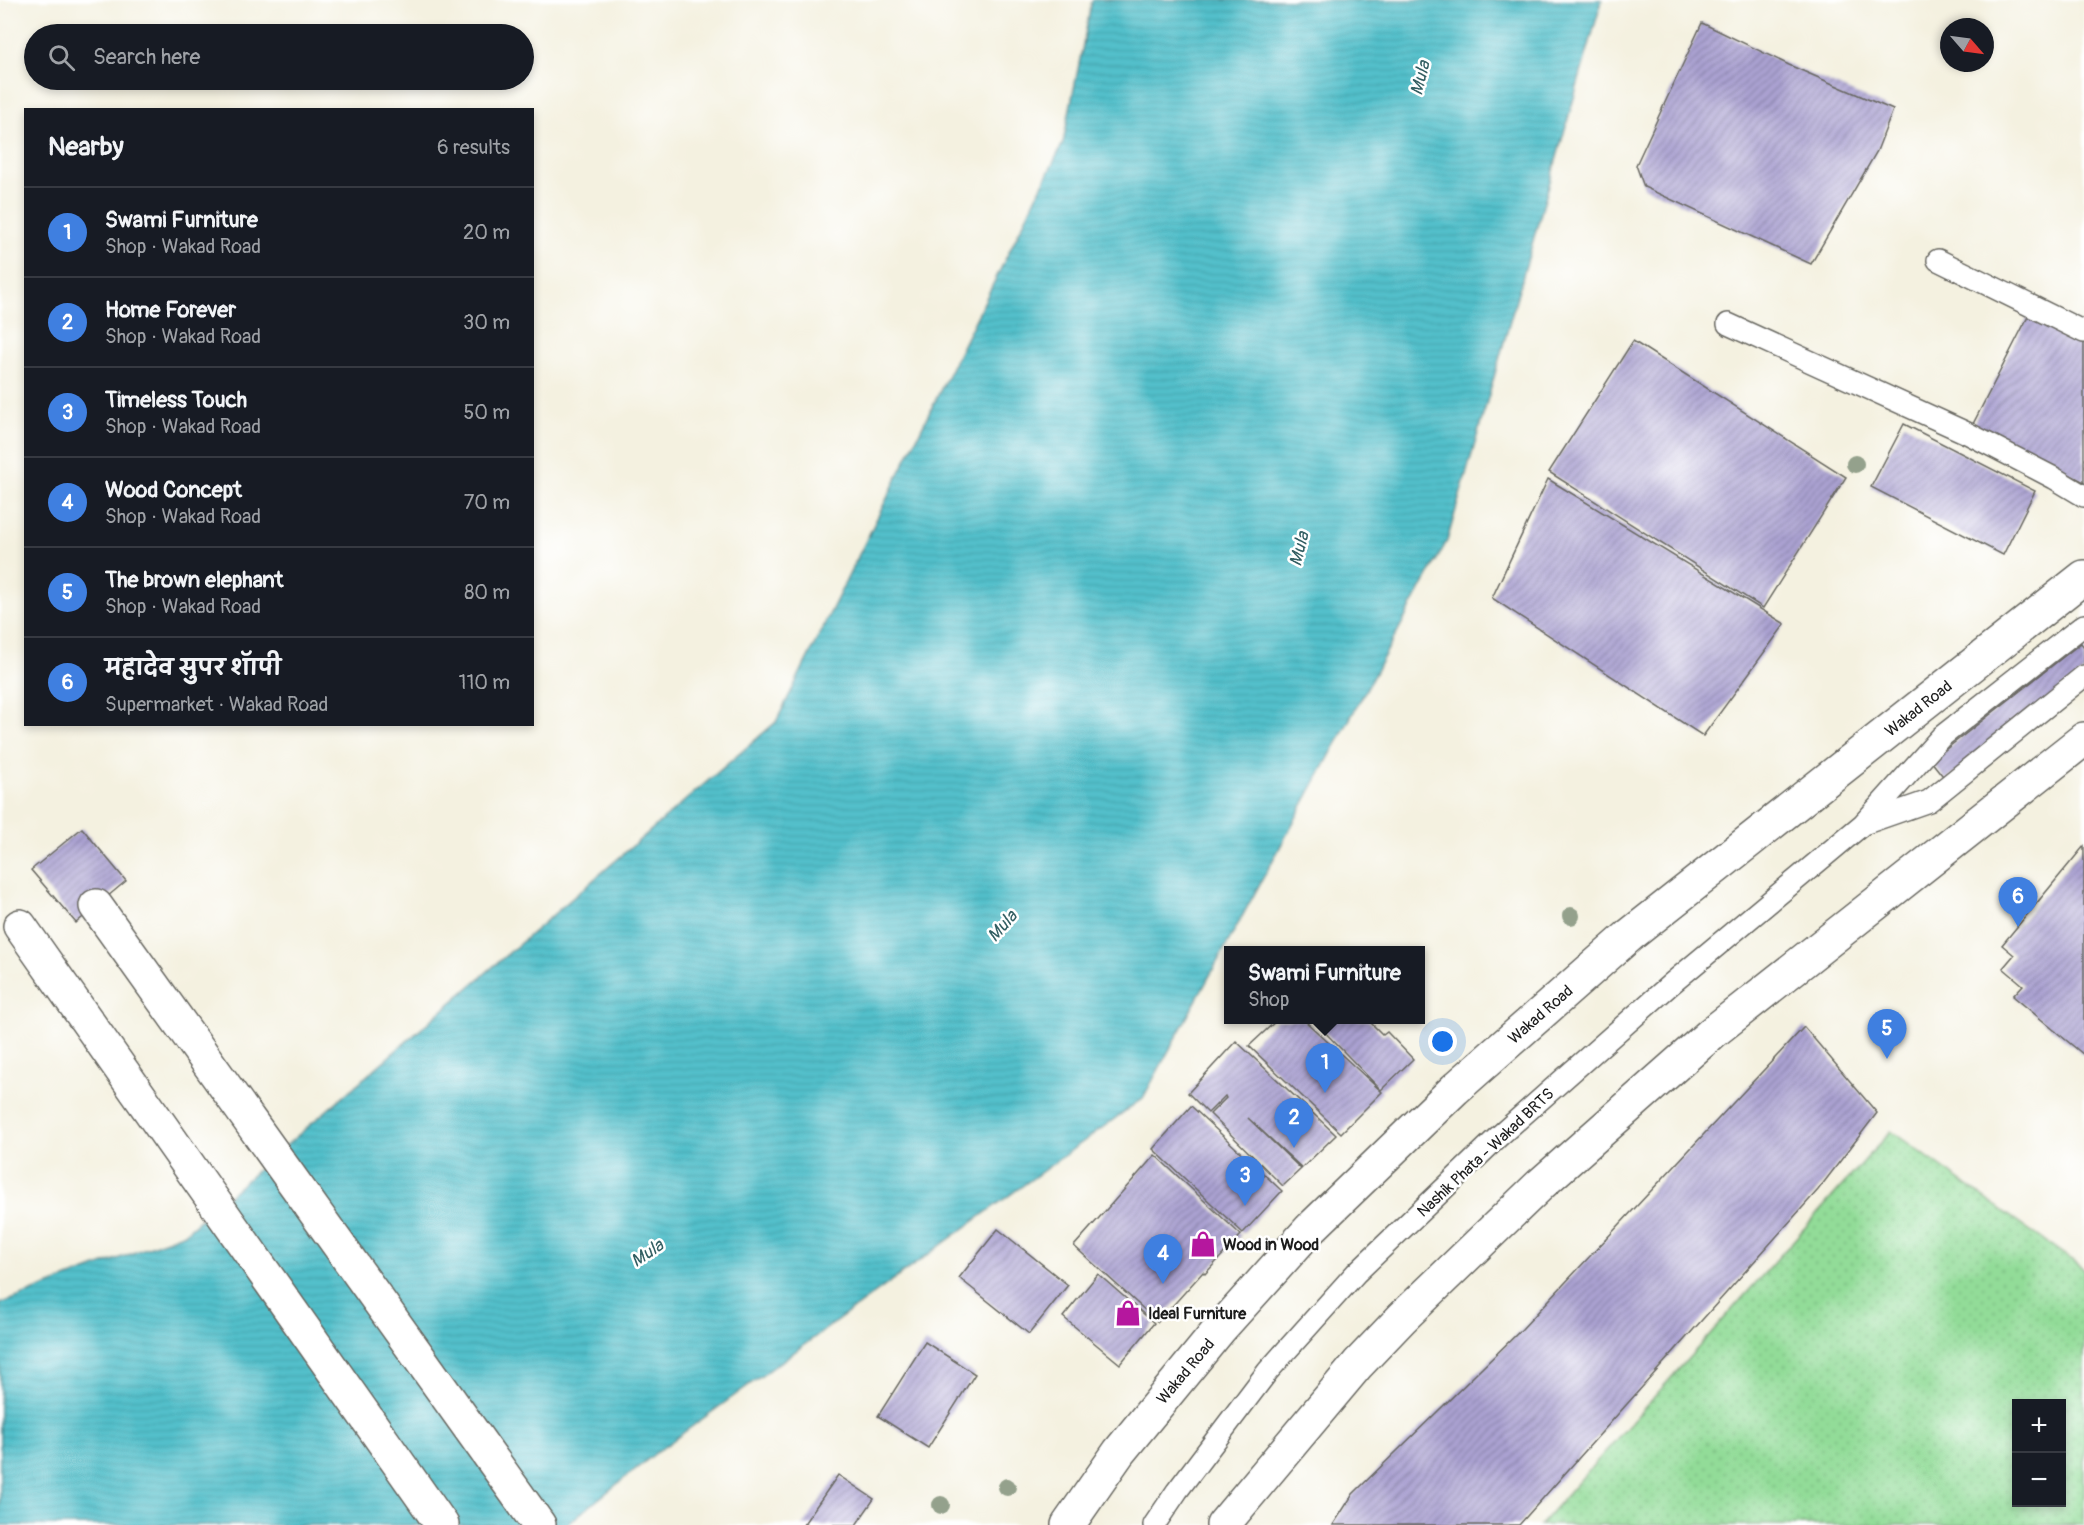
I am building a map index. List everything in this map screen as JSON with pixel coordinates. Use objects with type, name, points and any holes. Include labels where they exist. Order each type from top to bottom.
[{"type":"main road","name":"Wakad Road","points":[[1068,1525],[1119,1452],[1219,1330],[1310,1229],[1455,1089],[1630,935],[2084,577]]},
{"type":"main road","points":[[1223,1525],[1358,1364],[1401,1318],[1541,1184],[1712,1033],[2084,739]]},
{"type":"main road","points":[[96,906],[539,1525]]},
{"type":"main road","points":[[20,926],[442,1525]]},
{"type":"lane","points":[[1938,260],[2084,332]]},
{"type":"lane","points":[[1728,324],[1969,434],[2084,496]]},
{"type":"lane","name":"Nashik Phata - Wakad BRTS","points":[[1154,1525],[1268,1371],[1356,1274],[1498,1137],[1671,984],[1863,824],[1941,737],[2084,625]]},
{"type":"lane","name":"Nashik Phata - Wakad BRTS","points":[[1863,824],[1929,801],[2084,676]]},
{"type":"green space","points":[[1891,1131],[2084,1269],[2084,1525],[1540,1525]]},
{"type":"water","name":"Mula","points":[[1092,0],[1602,0],[1447,541],[1143,1098],[657,1452],[566,1525],[0,1525],[0,1304],[185,1233],[776,722],[1063,143]]},
{"type":"building","points":[[1702,23],[1789,65],[1893,110],[1877,151],[1811,264],[1644,187],[1636,165]]},
{"type":"building","points":[[2033,307],[2084,333],[2084,482],[1973,424]]},
{"type":"building","points":[[1633,341],[1846,477],[1763,608],[1549,472]]},
{"type":"building","points":[[1904,424],[2035,491],[2003,555],[1871,487]]},
{"type":"building","points":[[1548,479],[1785,624],[1703,736],[1492,598]]},
{"type":"building","points":[[2081,643],[2084,647],[2084,672],[1946,780],[1931,761]]},
{"type":"building","points":[[82,828],[126,881],[76,923],[31,870]]},
{"type":"building","points":[[2084,846],[2084,1055],[2013,996],[2023,985],[2003,968],[2014,955],[2002,945]]},
{"type":"building","points":[[1273,1024],[1308,1024],[1382,1092],[1341,1133],[1249,1046]]},
{"type":"building","points":[[1317,1024],[1372,1024],[1383,1035],[1387,1032],[1413,1059],[1381,1090]]},
{"type":"building","points":[[1804,1027],[1877,1113],[1818,1190],[1519,1525],[1333,1525],[1353,1494],[1522,1329]]},
{"type":"building","points":[[1236,1041],[1336,1135],[1302,1168],[1248,1118],[1301,1169],[1283,1186],[1210,1114],[1226,1098],[1225,1096],[1208,1113],[1188,1093]]},
{"type":"building","points":[[1191,1106],[1282,1191],[1243,1233],[1153,1149]]},
{"type":"building","points":[[1155,1155],[1241,1235],[1205,1274],[1203,1272],[1158,1322],[1074,1246]]},
{"type":"building","points":[[998,1229],[1068,1285],[1029,1334],[959,1278]]},
{"type":"building","points":[[1098,1274],[1154,1323],[1120,1364],[1063,1317]]},
{"type":"building","points":[[925,1342],[975,1374],[928,1448],[878,1416]]},
{"type":"building","points":[[838,1475],[874,1499],[856,1525],[803,1525]]},
{"type":"place","name":"महादेव सुपर शॅापी","points":[[2018,927]]},
{"type":"place","name":"The brown elephant","points":[[1887,1059]]},
{"type":"place","name":"Swami Furniture","points":[[1325,1093]]},
{"type":"place","name":"Home Forever","points":[[1294,1148]]},
{"type":"place","name":"Timeless Touch","points":[[1245,1206]]},
{"type":"place","name":"Wood in Wood","points":[[1203,1244]]},
{"type":"place","name":"Wood Concept","points":[[1163,1284]]},
{"type":"place","name":"Ideal Furniture","points":[[1128,1313]]}]
